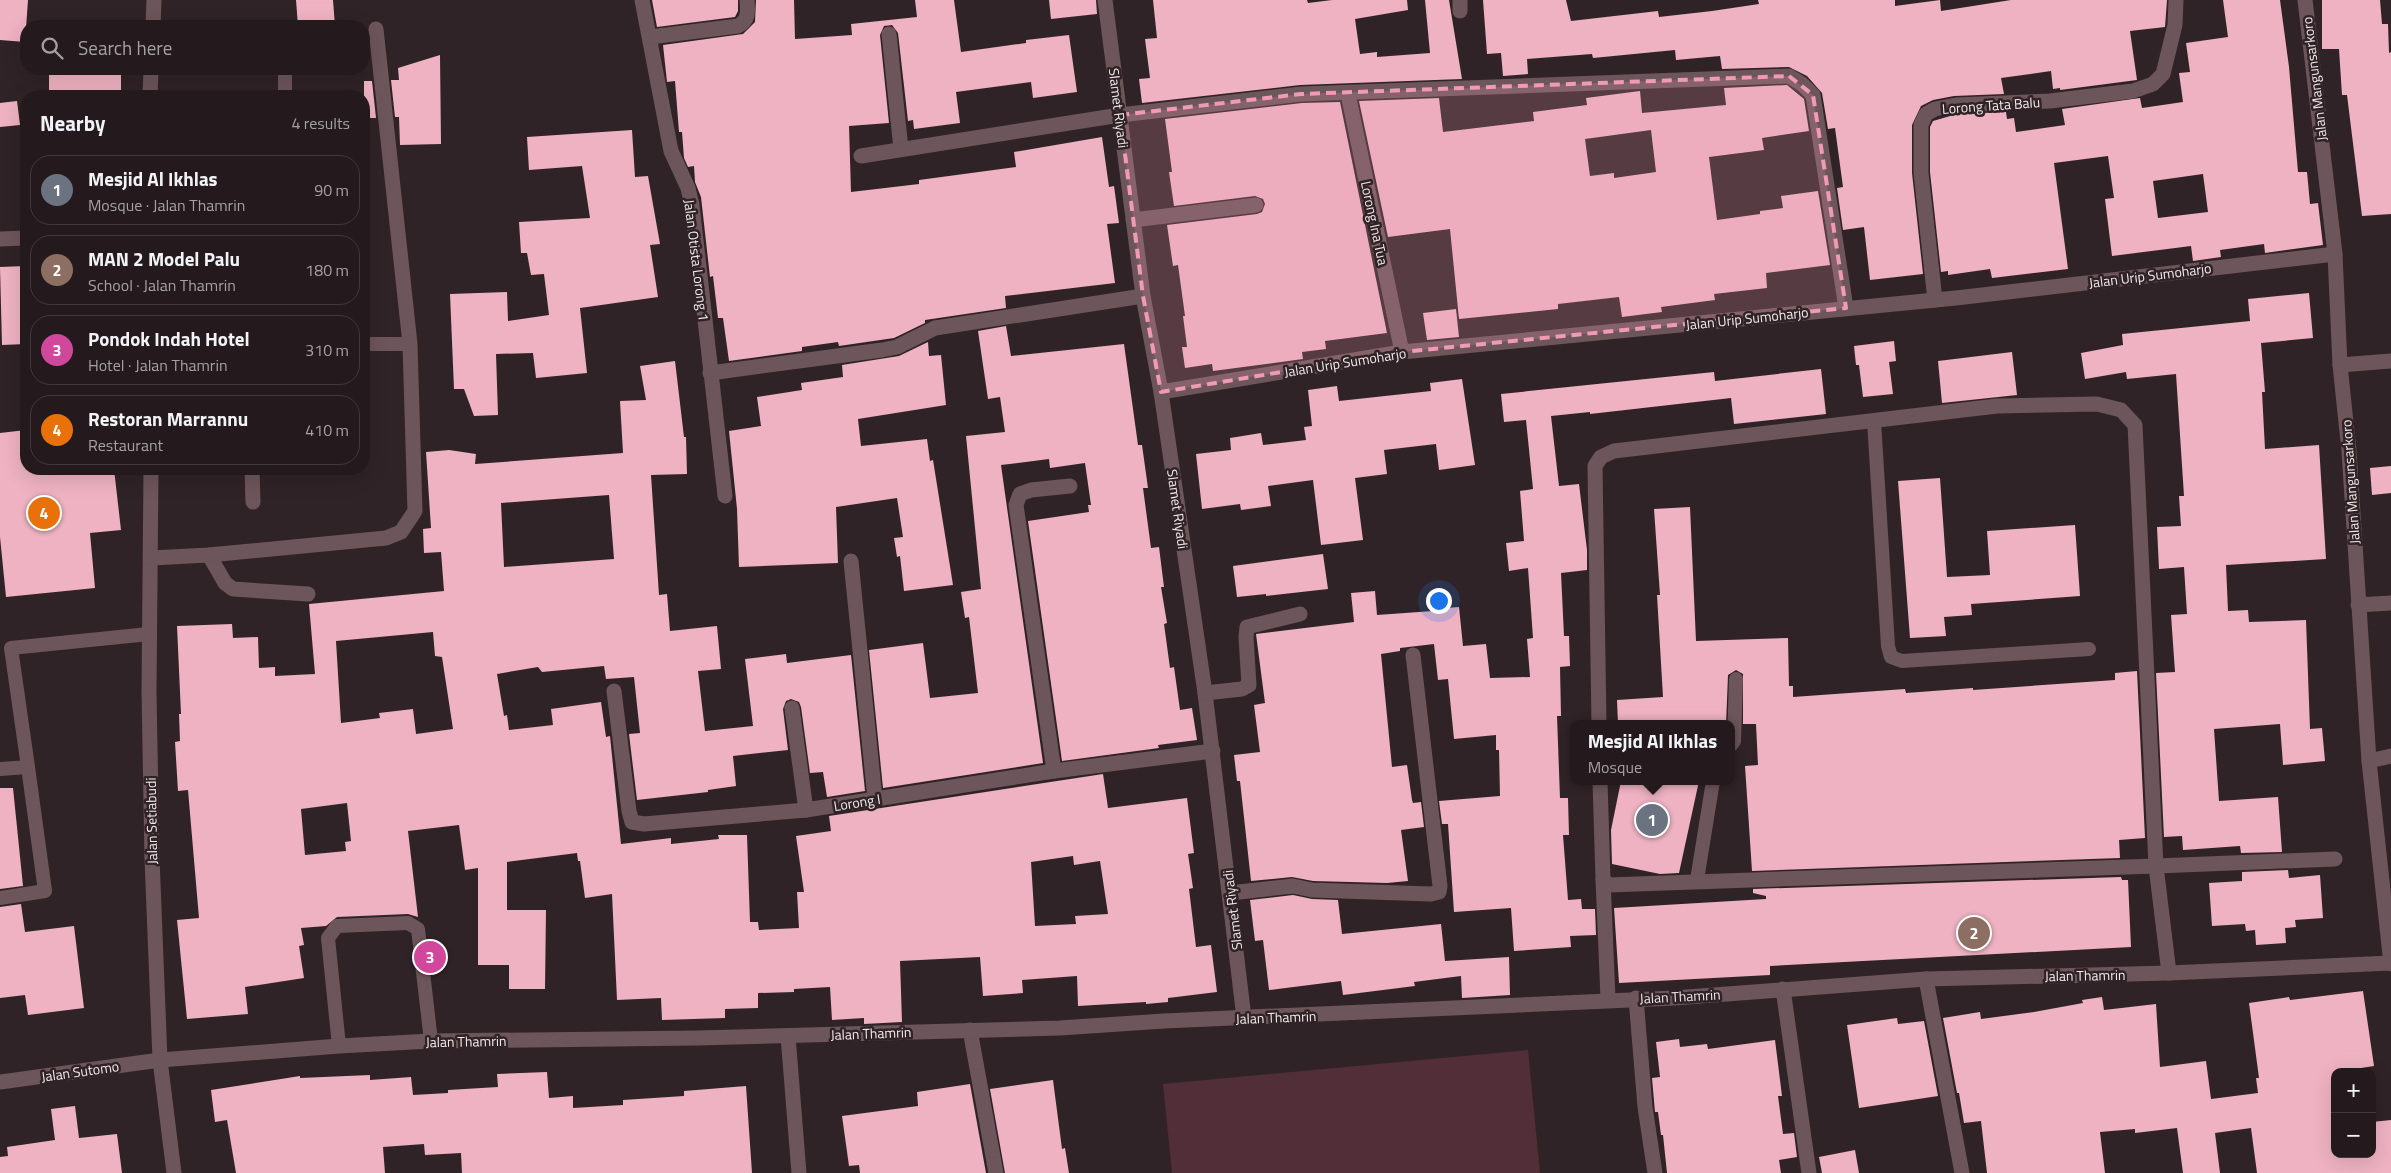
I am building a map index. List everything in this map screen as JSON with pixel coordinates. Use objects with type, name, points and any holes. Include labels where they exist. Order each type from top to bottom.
[{"type":"street","points":[[153,20],[154,0]]},
{"type":"street","name":"Jalan Otista Lorong 1","points":[[642,0],[671,151],[688,188],[692,205],[725,496]]},
{"type":"street","points":[[650,37],[738,26],[745,22],[748,15],[747,0]]},
{"type":"street","name":"Slamet Riyadi","points":[[1105,0],[1142,296],[1161,392],[1213,751],[1244,1018]]},
{"type":"street","name":"Lorong Tata Balu","points":[[1935,300],[1921,164],[1921,125],[1926,114],[1935,109],[1956,105],[2050,102],[2144,88],[2158,80],[2163,74],[2175,24],[2176,0]]},
{"type":"street","name":"Jalan Mangunsarkoro","points":[[2305,0],[2335,254],[2340,365],[2349,451],[2368,761],[2391,963]]},
{"type":"street","points":[[151,558],[209,555],[386,538],[401,532],[415,511],[410,344],[376,29]]},
{"type":"street","points":[[889,34],[901,149]]},
{"type":"street","points":[[150,90],[152,75]]},
{"type":"street","points":[[861,156],[1120,115],[1277,96],[1789,76],[1802,84],[1813,95],[1846,308]]},
{"type":"street","name":"Lorong Ina Tua","points":[[1348,94],[1402,352]]},
{"type":"street","points":[[1133,220],[1256,205]]},
{"type":"street","points":[[0,239],[20,238]]},
{"type":"street","name":"Jalan Urip Sumoharjo","points":[[1161,392],[1402,352],[1935,300],[2335,254]]},
{"type":"street","points":[[710,373],[882,350],[897,347],[935,328],[1142,296]]},
{"type":"street","points":[[2340,365],[2391,361]]},
{"type":"street","points":[[1599,720],[1595,466],[1601,457],[1614,451],[1997,406],[2097,404],[2120,410],[2135,425],[2156,866],[2169,973]]},
{"type":"street","name":"Jalan Setiabudi","points":[[151,475],[149,634],[152,849],[160,1060],[174,1173]]},
{"type":"street","points":[[252,475],[253,502]]},
{"type":"street","points":[[1054,771],[1016,505],[1020,494],[1031,490],[1070,486]]},
{"type":"street","points":[[209,555],[225,583],[233,589],[308,594]]},
{"type":"street","points":[[851,561],[875,799]]},
{"type":"street","points":[[2358,605],[2391,603]]},
{"type":"street","points":[[1205,694],[1242,689],[1249,685],[1247,627],[1300,614]]},
{"type":"street","points":[[1230,893],[1294,886],[1312,890],[1439,892],[1440,886],[1413,655]]},
{"type":"street","name":"Lorong I","points":[[614,691],[632,822],[644,824],[806,810],[1054,771],[1213,751]]},
{"type":"street","points":[[792,708],[806,810]]},
{"type":"street","points":[[2368,761],[2391,756]]},
{"type":"street","points":[[1600,785],[1602,879],[1608,999]]},
{"type":"street","points":[[1602,879],[1608,885],[1697,880],[2335,859]]},
{"type":"street","name":"Jalan Thamrin","points":[[160,1060],[431,1041],[788,1036],[1060,1028],[1525,1006],[1608,999],[1683,997],[1783,988],[1926,979],[2169,973],[2391,963]]},
{"type":"street","points":[[1926,979],[1962,1173]]},
{"type":"street","points":[[1783,988],[1810,1173]]},
{"type":"street","points":[[1636,998],[1645,1107],[1655,1173]]},
{"type":"street","points":[[970,1030],[996,1173]]},
{"type":"street","points":[[788,1036],[799,1173]]},
{"type":"street","name":"Jalan Sutomo","points":[[0,1082],[160,1060]]},
{"type":"lane","points":[[285,75],[285,90]]},
{"type":"lane","points":[[370,344],[410,344]]},
{"type":"lane","points":[[1874,421],[1882,564],[1888,646],[1891,657],[1902,661],[2089,649]]},
{"type":"lane","points":[[0,898],[45,891],[28,767],[6,649],[149,634]]},
{"type":"lane","points":[[1735,720],[1736,679]]},
{"type":"lane","points":[[0,769],[28,767]]},
{"type":"lane","points":[[1697,880],[1712,785]]},
{"type":"lane","points":[[339,1046],[328,938],[337,926],[408,923],[418,929],[431,1041]]},
{"type":"highlighted area","points":[[1789,76],[1813,95],[1846,308],[1402,352],[1161,392],[1143,296],[1120,115],[1301,94]]},
{"type":"shaded area","points":[[1528,1050],[1540,1173],[1172,1173],[1163,1084]]},
{"type":"building","points":[[0,0],[28,0],[27,20],[20,20],[20,42],[0,40]]},
{"type":"building","points":[[296,0],[333,0],[335,20],[298,20]]},
{"type":"building","points":[[652,0],[738,0],[738,11],[735,17],[657,27]]},
{"type":"building","points":[[756,0],[794,0],[795,39],[852,35],[851,24],[917,17],[915,0],[954,0],[961,52],[1026,43],[1026,40],[1069,35],[1077,92],[1033,98],[1031,82],[956,92],[960,123],[914,129],[913,120],[908,121],[898,33],[892,25],[884,26],[880,35],[889,123],[849,126],[851,192],[919,184],[919,180],[1016,167],[1014,152],[1102,137],[1109,187],[1114,186],[1119,223],[1107,224],[1115,283],[1005,296],[1006,308],[925,320],[925,323],[894,338],[839,346],[838,342],[802,347],[802,351],[729,361],[723,318],[718,318],[713,276],[710,277],[701,197],[695,182],[694,166],[688,167],[684,158],[682,132],[679,132],[675,81],[667,82],[663,45],[743,34],[755,22]]},
{"type":"building","points":[[1049,0],[1096,0],[1097,14],[1051,19]]},
{"type":"building","points":[[1153,0],[1307,0],[1308,3],[1332,0],[1407,0],[1408,10],[1355,19],[1360,54],[1377,52],[1377,57],[1430,53],[1425,0],[1449,0],[1462,79],[1300,85],[1142,103],[1139,79],[1150,78],[1145,39],[1157,38]]},
{"type":"building","points":[[1483,0],[1566,0],[1571,21],[1658,11],[1659,17],[1759,4],[1758,0],[1895,0],[1895,6],[1940,0],[1941,11],[2011,0],[2167,0],[2165,27],[2130,31],[2137,80],[2060,90],[2060,88],[2053,89],[2051,71],[2001,78],[2004,94],[1954,96],[1933,100],[1921,106],[1912,125],[1912,173],[1923,274],[1870,280],[1864,227],[1843,230],[1837,188],[1843,187],[1835,128],[1828,129],[1822,93],[1807,76],[1789,67],[1722,69],[1720,56],[1676,60],[1675,50],[1593,58],[1592,54],[1527,59],[1528,74],[1503,76],[1501,53],[1487,54]]},
{"type":"building","points":[[2223,0],[2280,0],[2289,67],[2298,172],[2307,172],[2310,204],[2318,203],[2323,245],[2265,253],[2264,244],[2220,250],[2221,257],[2193,261],[2191,246],[2112,256],[2105,199],[2114,198],[2108,156],[2054,163],[2068,269],[1992,278],[1990,269],[1948,275],[1948,271],[1941,272],[1930,172],[1930,127],[1933,121],[1957,114],[2006,112],[2007,119],[2014,118],[2016,132],[2065,125],[2062,109],[2140,98],[2142,108],[2183,102],[2179,73],[2190,72],[2186,43],[2228,37]],"holes":[[[2203,174],[2208,212],[2158,218],[2153,181]]]},
{"type":"building","points":[[2322,0],[2380,0],[2382,24],[2388,24],[2389,53],[2391,52],[2391,214],[2362,216],[2347,95],[2342,95],[2339,49],[2322,49]]},
{"type":"building","points":[[440,55],[441,144],[400,145],[399,117],[395,117],[391,80],[399,80],[398,68]]},
{"type":"building","points":[[49,75],[121,75],[121,90],[49,90]]},
{"type":"building","points":[[364,81],[372,81],[376,118],[370,118],[370,90],[364,90]]},
{"type":"building","points":[[1787,85],[1804,99],[1809,131],[1762,138],[1764,150],[1709,157],[1717,220],[1760,214],[1760,211],[1783,208],[1781,196],[1818,191],[1830,265],[1766,273],[1767,288],[1714,294],[1715,300],[1661,307],[1662,312],[1622,317],[1619,297],[1558,304],[1558,309],[1459,319],[1450,229],[1388,237],[1359,101],[1439,98],[1443,132],[1534,121],[1533,112],[1587,105],[1586,98],[1640,91],[1642,113],[1726,105],[1724,88]],"holes":[[[1651,130],[1656,172],[1614,178],[1614,173],[1590,176],[1585,139]]]},
{"type":"building","points":[[17,101],[20,125],[0,127],[0,103]]},
{"type":"building","points":[[1340,102],[1387,333],[1325,341],[1326,349],[1302,352],[1303,359],[1213,371],[1212,364],[1185,368],[1182,347],[1187,347],[1183,316],[1185,316],[1178,265],[1173,266],[1167,225],[1257,214],[1262,212],[1265,204],[1263,199],[1255,196],[1174,206],[1169,172],[1172,172],[1165,119],[1302,103]]},
{"type":"building","points":[[632,130],[635,177],[648,176],[660,244],[650,245],[658,297],[580,308],[587,373],[536,378],[533,353],[496,354],[498,415],[474,416],[464,389],[454,389],[450,294],[507,292],[508,321],[549,315],[544,274],[531,275],[527,253],[521,253],[519,222],[590,218],[582,166],[529,170],[527,137]]},
{"type":"building","points":[[20,266],[20,344],[2,345],[0,267]]},
{"type":"building","points":[[2309,293],[2313,338],[2261,343],[2265,392],[2262,392],[2265,449],[2319,445],[2326,559],[2226,565],[2228,611],[2248,610],[2249,622],[2306,620],[2310,729],[2322,728],[2325,761],[2283,765],[2280,724],[2214,729],[2219,801],[2278,797],[2282,852],[2241,853],[2240,846],[2183,850],[2182,836],[2164,837],[2156,673],[2175,672],[2171,615],[2187,614],[2184,567],[2159,569],[2157,527],[2181,526],[2179,496],[2184,496],[2176,374],[2127,379],[2126,372],[2085,379],[2081,353],[2123,345],[2122,334],[2250,321],[2248,299]]},
{"type":"building","points":[[1456,309],[1459,337],[1427,340],[1423,313]]},
{"type":"building","points":[[1006,326],[1011,356],[1124,344],[1138,445],[1142,445],[1148,488],[1143,488],[1151,548],[1159,547],[1164,587],[1161,587],[1167,623],[1164,624],[1170,668],[1174,667],[1180,710],[1192,708],[1197,740],[1158,745],[1159,748],[1062,761],[1028,521],[1089,512],[1088,505],[1091,505],[1085,463],[1050,468],[1049,459],[1001,465],[1043,763],[883,788],[869,650],[923,643],[930,698],[978,693],[969,617],[965,618],[961,592],[981,589],[966,436],[1005,432],[1000,397],[988,399],[978,331]]},
{"type":"building","points":[[1894,341],[1896,361],[1889,362],[1893,394],[1863,397],[1859,365],[1856,365],[1854,346]]},
{"type":"building","points":[[928,342],[929,356],[941,355],[946,405],[858,419],[861,446],[927,439],[930,461],[933,460],[953,585],[904,591],[900,556],[897,557],[894,538],[903,537],[897,498],[836,507],[838,563],[739,567],[737,509],[729,431],[761,426],[757,397],[802,390],[801,383],[843,377],[842,365],[899,356]]},
{"type":"building","points":[[2012,352],[2017,395],[1942,403],[1938,361]]},
{"type":"building","points":[[675,361],[684,437],[686,437],[687,474],[651,475],[659,595],[667,594],[670,631],[717,626],[721,669],[698,671],[705,731],[753,726],[745,659],[786,654],[787,663],[851,655],[865,791],[827,797],[823,772],[810,773],[801,707],[799,702],[791,699],[786,701],[783,709],[788,750],[733,756],[736,786],[708,790],[708,792],[637,800],[629,734],[640,733],[634,677],[606,679],[604,666],[542,672],[538,667],[497,674],[504,716],[507,715],[509,730],[553,725],[551,709],[601,702],[606,737],[610,736],[621,844],[671,838],[671,844],[719,839],[718,835],[747,835],[750,922],[758,922],[759,930],[799,928],[797,892],[804,892],[796,836],[831,831],[829,816],[1103,774],[1108,808],[1187,798],[1194,853],[1188,854],[1193,888],[1189,889],[1196,947],[1211,945],[1217,992],[1168,998],[1168,1002],[1078,1006],[1077,976],[1022,980],[1023,993],[983,996],[980,957],[900,961],[902,1022],[864,1024],[864,1018],[832,1020],[830,987],[794,989],[794,992],[758,993],[758,1008],[725,1009],[725,1018],[662,1020],[661,998],[617,1000],[612,894],[585,898],[580,861],[578,861],[577,853],[507,862],[507,910],[546,910],[545,989],[509,989],[509,965],[478,965],[478,868],[465,870],[459,825],[408,831],[418,917],[408,914],[337,917],[326,926],[301,928],[304,945],[299,946],[304,978],[245,987],[248,1014],[187,1019],[177,920],[199,918],[188,790],[178,791],[175,742],[180,741],[179,714],[181,714],[177,626],[232,624],[233,638],[258,637],[259,668],[275,667],[275,676],[315,674],[309,604],[444,591],[441,552],[424,553],[423,529],[431,528],[426,452],[449,450],[476,454],[475,464],[623,453],[620,401],[646,400],[640,366]],"holes":[[[609,495],[614,559],[504,567],[501,503]],[[433,632],[435,656],[442,657],[453,729],[416,734],[413,709],[379,713],[380,718],[341,723],[336,641]],[[347,803],[351,841],[345,842],[346,851],[305,855],[301,809]],[[1073,856],[1074,865],[1100,861],[1108,914],[1075,916],[1076,924],[1035,926],[1031,862]]]},
{"type":"building","points":[[1821,369],[1826,414],[1734,424],[1731,398],[1590,414],[1590,412],[1551,416],[1559,486],[1579,484],[1587,550],[1587,570],[1561,573],[1564,636],[1569,636],[1570,666],[1560,667],[1561,716],[1557,716],[1560,798],[1568,798],[1569,835],[1563,835],[1568,900],[1581,899],[1582,909],[1595,909],[1596,935],[1570,936],[1571,947],[1514,951],[1511,908],[1454,912],[1448,824],[1442,824],[1439,801],[1500,796],[1499,750],[1496,750],[1496,735],[1454,739],[1448,679],[1438,680],[1434,644],[1400,648],[1400,651],[1381,654],[1392,767],[1407,765],[1412,800],[1413,803],[1421,802],[1424,827],[1401,830],[1408,881],[1387,883],[1313,881],[1292,877],[1251,881],[1240,781],[1237,781],[1234,755],[1260,752],[1254,705],[1265,703],[1256,634],[1354,622],[1351,593],[1375,591],[1377,615],[1459,607],[1463,646],[1486,644],[1490,678],[1530,677],[1527,639],[1533,638],[1528,568],[1509,571],[1506,543],[1524,541],[1520,491],[1533,489],[1526,420],[1504,422],[1501,394],[1714,372],[1715,381]]},
{"type":"building","points":[[1462,379],[1475,465],[1439,470],[1436,444],[1384,450],[1387,474],[1355,478],[1363,540],[1321,545],[1313,480],[1268,486],[1271,506],[1241,510],[1240,504],[1202,509],[1196,454],[1231,450],[1230,438],[1261,433],[1263,445],[1306,440],[1304,427],[1312,426],[1308,390],[1337,386],[1339,401],[1431,391],[1430,383]]},
{"type":"building","points":[[20,431],[20,475],[115,475],[121,530],[90,533],[95,588],[6,597],[0,537],[0,433]]},
{"type":"building","points":[[2391,466],[2391,493],[2372,495],[2370,468]]},
{"type":"building","points":[[1940,478],[1947,577],[1990,575],[1987,531],[2075,525],[2080,596],[1971,604],[1972,615],[1944,617],[1946,636],[1910,638],[1898,481]]},
{"type":"building","points":[[1690,507],[1696,641],[1788,638],[1789,686],[1793,686],[1793,697],[1905,689],[1906,693],[1973,688],[1973,690],[2115,680],[2115,673],[2137,671],[2145,838],[2119,840],[2120,858],[1752,871],[1745,766],[1758,765],[1756,724],[1743,724],[1743,674],[1736,670],[1728,675],[1726,720],[1618,720],[1617,700],[1663,697],[1657,595],[1660,595],[1654,509]]},
{"type":"building","points":[[1323,554],[1328,589],[1266,596],[1266,594],[1237,597],[1233,566]]},
{"type":"building","points":[[1620,785],[1698,785],[1679,873],[1660,874],[1612,864],[1611,830]]},
{"type":"building","points":[[0,788],[13,788],[23,886],[0,889]]},
{"type":"building","points":[[2288,870],[2289,878],[2320,875],[2323,918],[2295,920],[2296,927],[2285,928],[2286,943],[2256,945],[2255,930],[2246,931],[2245,924],[2212,926],[2209,883],[2242,881],[2242,872]]},
{"type":"building","points":[[2121,877],[2122,880],[2128,880],[2131,947],[1770,966],[1770,975],[1619,983],[1614,908],[1766,899],[1766,896],[1753,893],[1753,889]]},
{"type":"building","points":[[1293,895],[1312,899],[1338,900],[1342,934],[1441,924],[1445,961],[1509,957],[1510,995],[1462,998],[1461,976],[1414,982],[1415,986],[1343,995],[1341,981],[1269,990],[1263,940],[1255,941],[1250,900]]},
{"type":"building","points":[[21,904],[25,932],[74,926],[84,1008],[28,1015],[25,995],[0,998],[0,907]]},
{"type":"building","points":[[2363,991],[2374,1066],[2331,1068],[2331,1158],[2376,1158],[2376,1122],[2391,1120],[2391,1173],[2257,1173],[2251,1128],[2215,1133],[2220,1173],[2183,1173],[2177,1128],[2135,1133],[2135,1129],[2100,1132],[2105,1173],[1987,1173],[1981,1121],[1964,1123],[1943,1018],[1980,1012],[1981,1019],[2034,1012],[2083,1003],[2082,1000],[2102,997],[2104,1010],[2156,1004],[2160,1067],[2206,1061],[2211,1099],[2258,1093],[2256,1078],[2259,1078],[2249,1003],[2289,997],[2290,1000]]},
{"type":"building","points":[[1897,1018],[1898,1024],[1924,1021],[1938,1096],[1859,1108],[1847,1025]]},
{"type":"building","points":[[1679,1039],[1680,1047],[1707,1044],[1708,1049],[1775,1040],[1782,1096],[1778,1096],[1783,1134],[1794,1133],[1797,1157],[1779,1160],[1781,1173],[1667,1173],[1663,1135],[1661,1135],[1658,1112],[1655,1112],[1652,1078],[1660,1077],[1656,1042]]},
{"type":"building","points":[[547,1072],[549,1098],[573,1096],[573,1108],[623,1105],[623,1100],[684,1096],[684,1091],[746,1086],[752,1173],[462,1173],[461,1153],[425,1155],[424,1144],[383,1147],[385,1173],[236,1173],[227,1120],[215,1122],[211,1090],[300,1076],[300,1078],[370,1075],[370,1080],[411,1077],[413,1095],[448,1093],[448,1090],[498,1087],[497,1074]]},
{"type":"building","points":[[1053,1080],[1062,1149],[1065,1148],[1069,1173],[1005,1173],[990,1089]]},
{"type":"building","points":[[970,1084],[986,1173],[860,1173],[859,1165],[849,1166],[842,1116],[918,1106],[917,1092]]},
{"type":"building","points":[[75,1106],[79,1138],[117,1134],[122,1173],[0,1173],[0,1157],[8,1156],[7,1147],[55,1140],[51,1109]]},
{"type":"building","points":[[1855,1150],[1859,1173],[1822,1173],[1819,1157]]},
{"type":"place","name":"Restoran Marrannu","points":[[44,513]]},
{"type":"place","name":"Mesjid Al Ikhlas","points":[[1652,820]]},
{"type":"place","name":"MAN 2 Model Palu","points":[[1974,933]]},
{"type":"place","name":"Pondok Indah Hotel","points":[[430,957]]}]
